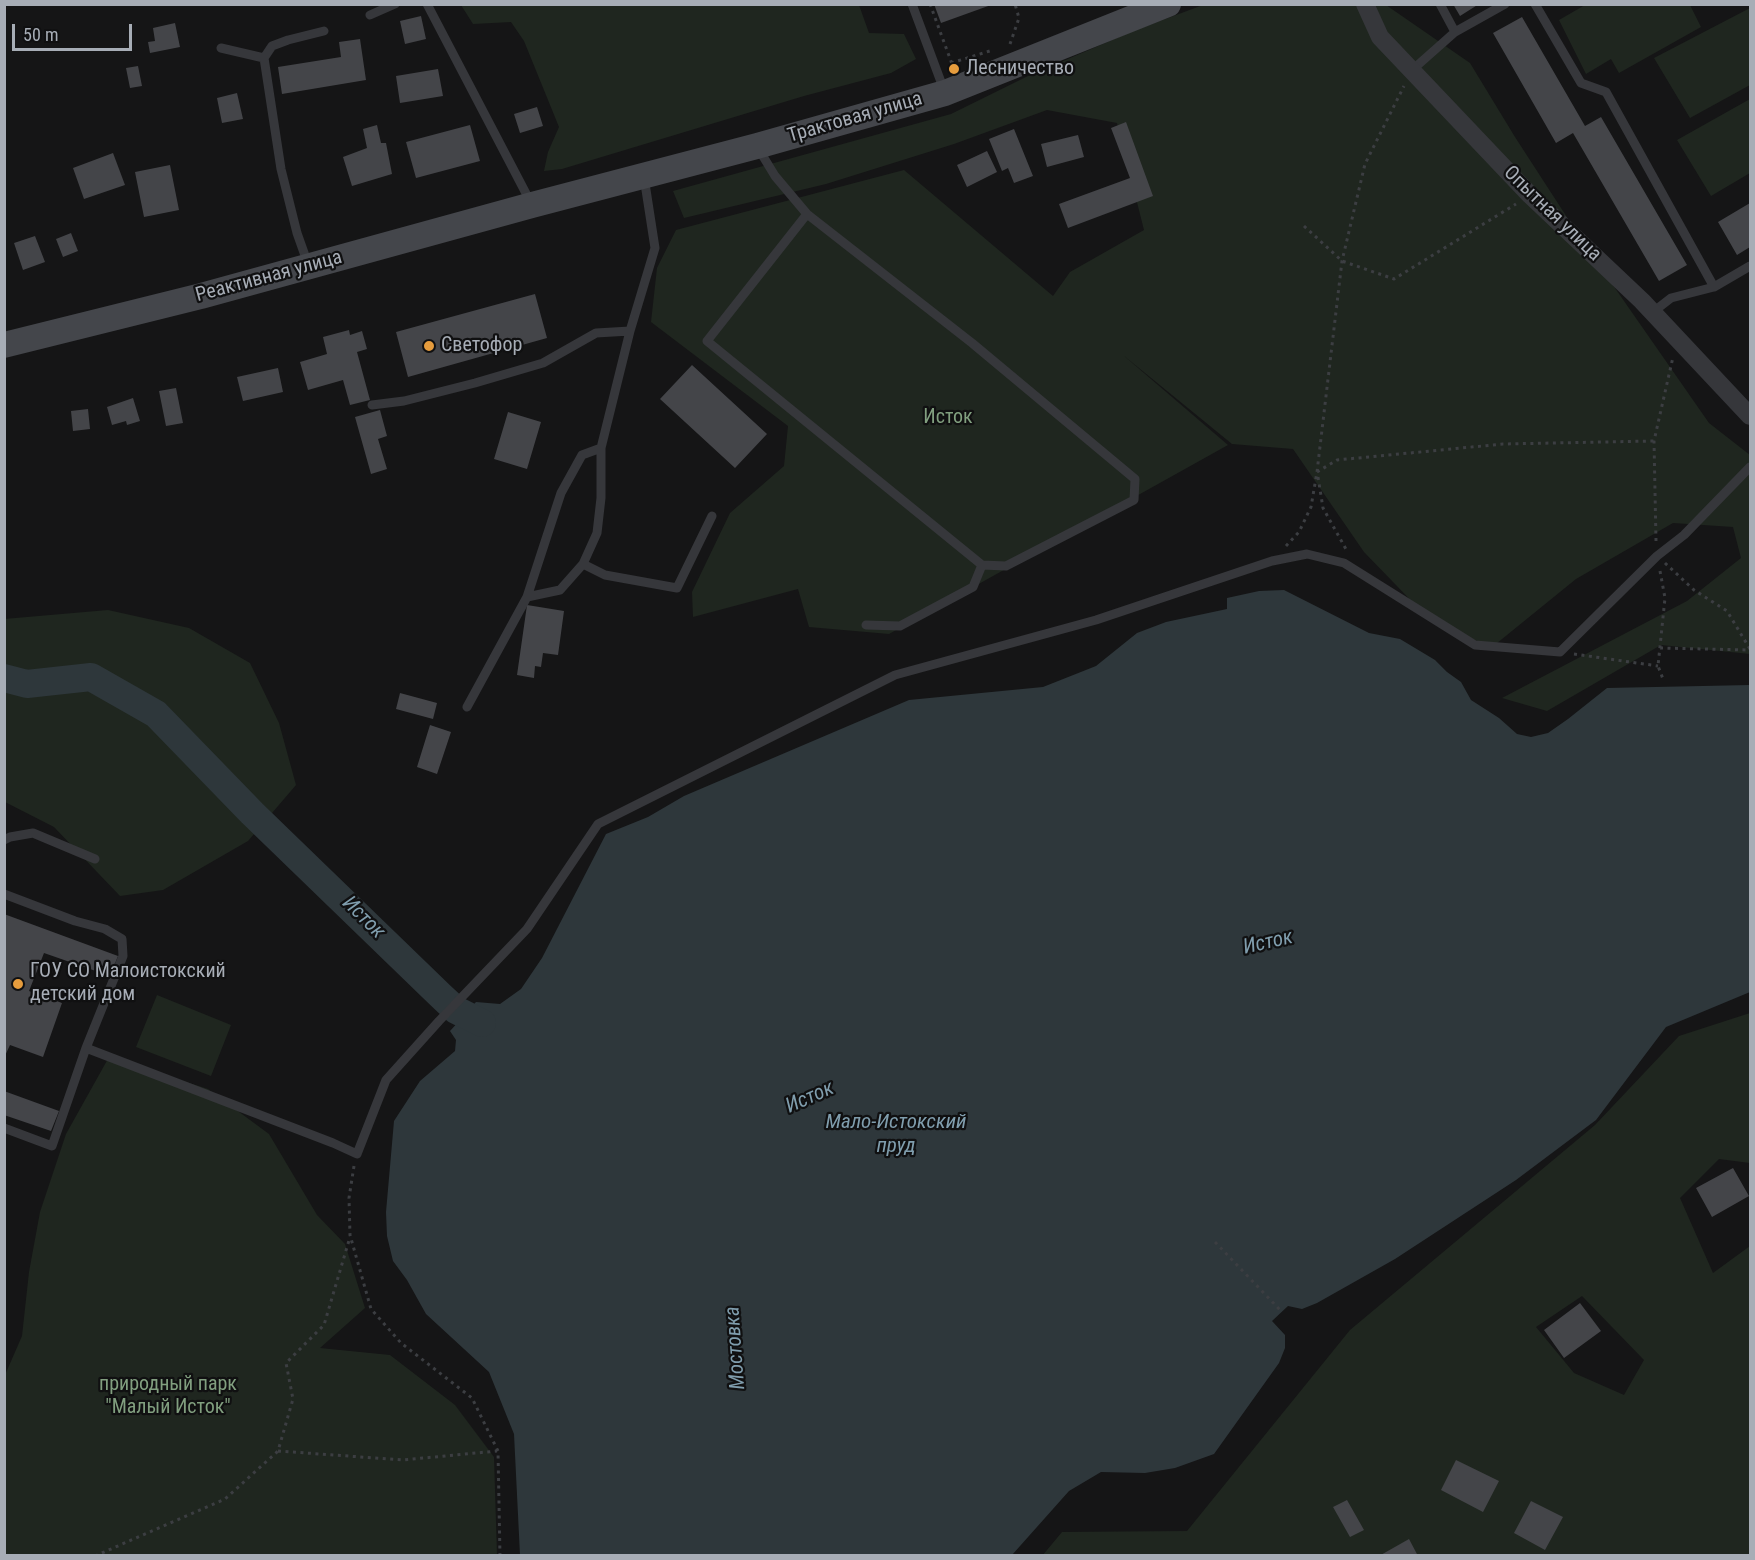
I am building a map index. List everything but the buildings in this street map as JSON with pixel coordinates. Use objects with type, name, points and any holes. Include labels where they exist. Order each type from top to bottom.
[{"type":"main road","name":"Трактовая улица","points":[[532,205],[757,146],[945,93],[1168,4]]},
{"type":"main road","name":"Реактивная улица","points":[[4,345],[201,296],[532,205]]},
{"type":"street","name":"Опытная улица","points":[[1365,4],[1380,37],[1530,195],[1653,312],[1750,416]]},
{"type":"lane","points":[[370,15],[395,4]]},
{"type":"lane","points":[[427,4],[532,205]]},
{"type":"lane","points":[[912,4],[945,93]]},
{"type":"lane","points":[[1440,4],[1455,32]]},
{"type":"lane","points":[[1411,70],[1455,32],[1505,4]]},
{"type":"lane","points":[[1535,4],[1581,83],[1606,92],[1714,287]]},
{"type":"lane","points":[[309,266],[297,233],[281,169],[264,58],[272,46],[324,31]]},
{"type":"lane","points":[[221,48],[264,58]]},
{"type":"lane","points":[[757,146],[775,176],[807,214],[972,343],[1135,479],[1134,500],[1006,566],[982,565],[707,341],[807,214]]},
{"type":"lane","points":[[528,597],[560,590],[583,564],[597,533],[601,498],[601,448],[630,331],[655,248],[643,175]]},
{"type":"lane","points":[[1653,312],[1671,298],[1714,287],[1750,266]]},
{"type":"lane","points":[[372,405],[404,401],[543,363],[596,333],[630,331]]},
{"type":"lane","points":[[466,707],[528,597],[561,493],[582,455],[601,448]]},
{"type":"lane","points":[[86,1048],[357,1154],[386,1080],[527,929],[598,824],[895,675],[1096,620],[1272,561],[1307,555],[1344,563],[1475,645],[1560,652],[1657,556],[1684,535],[1750,466]]},
{"type":"lane","points":[[583,564],[605,575],[677,588],[712,516]]},
{"type":"lane","points":[[866,626],[900,626],[973,586],[982,565]]},
{"type":"lane","points":[[4,840],[33,833],[95,859]]},
{"type":"lane","points":[[4,894],[75,921],[105,929],[122,939],[123,956],[86,1048],[52,1146],[4,1128]]},
{"type":"path","points":[[930,4],[954,69]]},
{"type":"path","points":[[1010,45],[1018,18],[1015,4]]},
{"type":"path","points":[[951,63],[1000,48]]},
{"type":"path","points":[[1272,561],[1299,532],[1311,507],[1342,261],[1365,164],[1411,70]]},
{"type":"path","points":[[1304,226],[1342,261],[1394,279],[1530,195]]},
{"type":"path","points":[[1663,679],[1658,666],[1665,598],[1657,556],[1654,441],[1677,338]]},
{"type":"path","points":[[1317,472],[1337,460],[1503,444],[1654,441]]},
{"type":"path","points":[[1317,472],[1323,508],[1347,552],[1344,563]]},
{"type":"path","points":[[1657,556],[1695,590],[1727,611],[1750,649]]},
{"type":"path","points":[[1660,648],[1750,649]]},
{"type":"path","points":[[1560,652],[1658,666]]},
{"type":"path","points":[[357,1154],[349,1198],[350,1235],[371,1309],[401,1343],[472,1398],[498,1450],[500,1556]]},
{"type":"path","points":[[95,1556],[225,1499],[278,1451],[293,1399],[286,1363],[324,1325],[350,1235]]},
{"type":"path","points":[[1215,1242],[1282,1312]]},
{"type":"path","points":[[278,1451],[403,1460],[498,1450]]},
{"type":"green space","points":[[461,5],[859,5],[869,33],[904,34],[916,59],[891,73],[804,96],[562,169],[544,171],[548,152],[559,127],[524,41],[511,22],[473,24]]},
{"type":"green space","points":[[1203,5],[1386,5],[1470,63],[1585,245],[1709,423],[1750,455],[1750,654],[1661,645],[1547,711],[1502,698],[1687,601],[1741,558],[1733,527],[1673,523],[1576,579],[1491,648],[1425,615],[1364,552],[1293,449],[1232,444],[1123,355],[1228,445],[889,634],[809,627],[798,589],[693,617],[692,592],[730,513],[784,466],[788,426],[651,322],[657,268],[676,230],[904,170],[1053,296],[1070,272],[1144,230],[1117,123],[1047,110],[954,144],[826,184],[684,218],[673,191],[951,114],[1026,77],[1133,31]]},
{"type":"green space","points":[[1585,5],[1690,5],[1701,27],[1619,73],[1611,59],[1586,74],[1559,20]]},
{"type":"green space","points":[[1750,8],[1750,85],[1690,118],[1654,58]]},
{"type":"green space","points":[[1750,99],[1750,173],[1711,196],[1677,140]]},
{"type":"green space","points":[[108,610],[189,628],[250,663],[279,723],[296,785],[248,841],[163,890],[120,896],[54,827],[5,802],[4,619]]},
{"type":"green space","points":[[157,995],[231,1025],[211,1076],[136,1047]]},
{"type":"green space","points":[[1750,1013],[1750,1163],[1719,1159],[1680,1198],[1713,1273],[1750,1246],[1750,1555],[1042,1556],[1062,1532],[1187,1531],[1350,1330],[1595,1125],[1679,1036]],"holes":[[[1582,1296],[1644,1360],[1624,1395],[1574,1373],[1536,1327]]]},
{"type":"green space","name":"природный парк \"Малый Исток\"","points":[[109,1057],[208,1089],[269,1134],[317,1215],[345,1244],[365,1308],[320,1348],[390,1355],[455,1405],[494,1457],[497,1555],[5,1556],[5,1375],[22,1336],[29,1272],[40,1212],[66,1134]]},
{"type":"water","name":"Мало-Истокский пруд","points":[[1284,590],[1369,633],[1400,639],[1435,660],[1461,682],[1471,700],[1499,718],[1517,734],[1531,737],[1548,733],[1607,688],[1750,685],[1750,992],[1666,1027],[1596,1120],[1516,1180],[1395,1259],[1317,1303],[1302,1309],[1288,1306],[1272,1321],[1285,1335],[1285,1348],[1279,1363],[1214,1454],[1175,1468],[1145,1473],[1101,1472],[1069,1491],[1012,1555],[520,1555],[514,1434],[489,1372],[426,1314],[407,1280],[393,1261],[387,1236],[386,1212],[394,1121],[420,1081],[455,1051],[456,1040],[450,1031],[460,1020],[453,1013],[460,1006],[467,1012],[476,1002],[500,1004],[521,989],[542,958],[606,834],[648,817],[684,796],[909,700],[1043,687],[1096,666],[1137,633],[1166,622],[1227,609],[1227,598],[1259,591]]},
{"type":"waterway","name":"Исток","points":[[4,678],[27,684],[91,677],[156,714],[252,813],[440,995],[456,1010],[482,1023]]},
{"type":"place","name":"Лесничество","points":[[954,69]]},
{"type":"place","name":"Светофор","points":[[429,346]]},
{"type":"place","name":"ГОУ СО Малоистокский детский дом","points":[[18,984]]},
{"type":"water label","name":"Мостовка","points":[[736,1348]]}]
